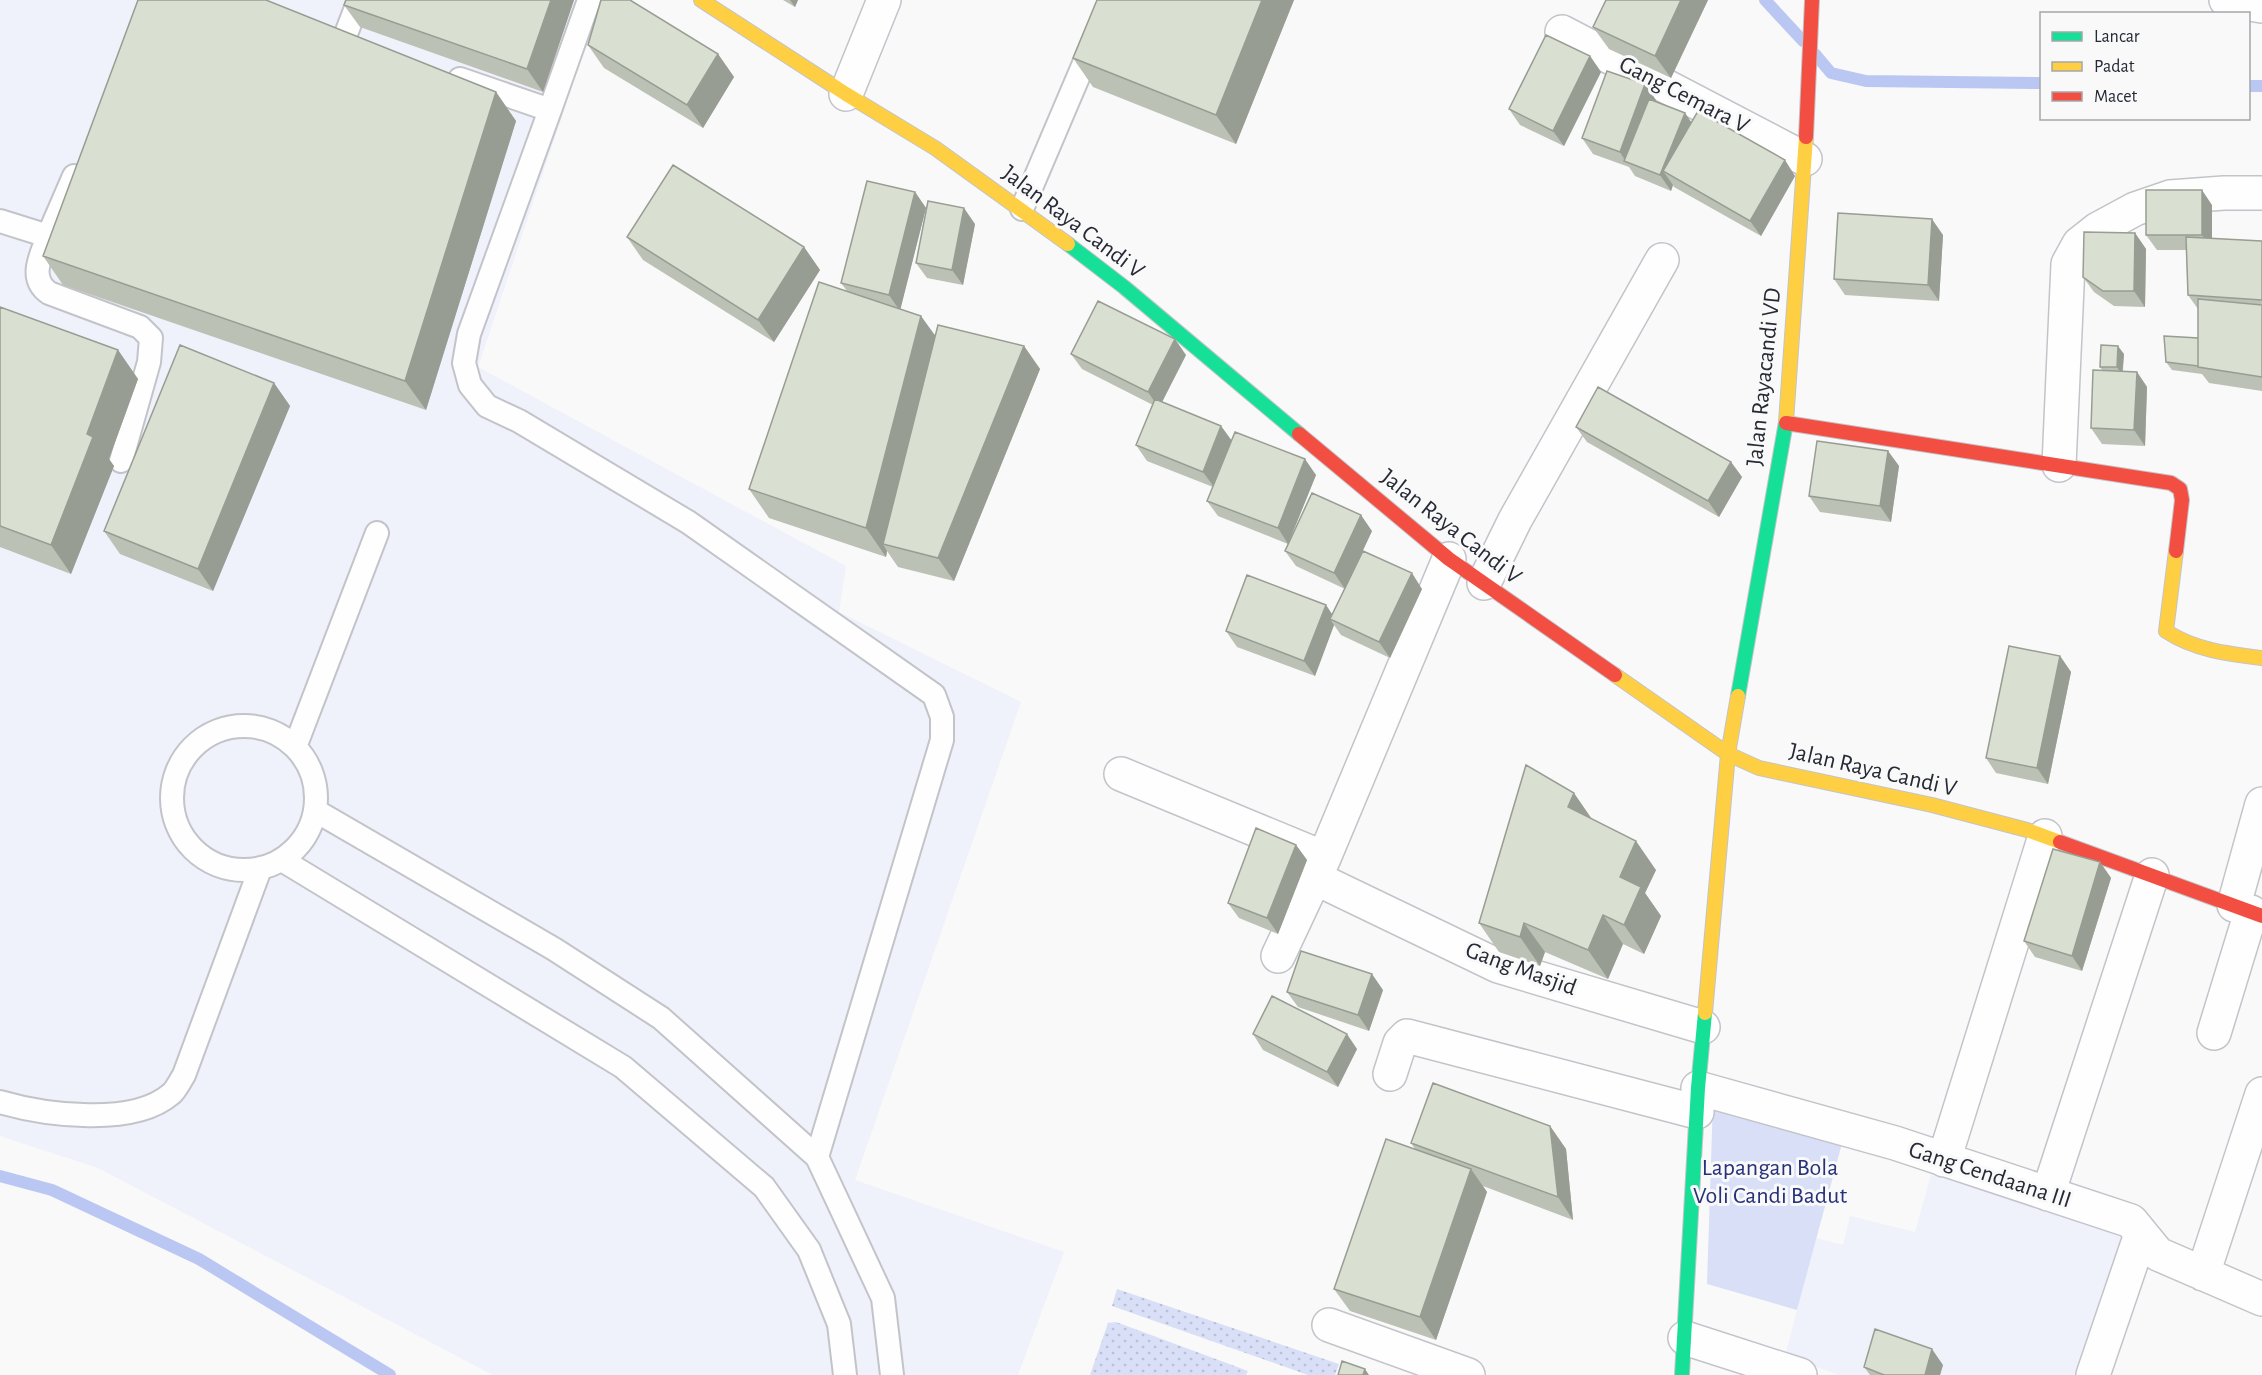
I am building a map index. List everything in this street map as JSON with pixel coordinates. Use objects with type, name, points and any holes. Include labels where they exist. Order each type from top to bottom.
[{"type":"street","name":"Jalan Raya Candi V","points":[[701,0],[846,94],[935,148],[1022,209],[1124,287],[1449,559],[1728,754],[1759,768],[1932,805],[2045,836],[2249,911]]},
{"type":"street","points":[[846,94],[884,0]]},
{"type":"street","name":"Jalan Rayacandi VD","points":[[1682,1375],[1697,1100],[1728,754],[1786,423],[1805,159],[1812,0]]},
{"type":"street","points":[[2226,0],[2262,6]]},
{"type":"street","name":"Gang Cemara V","points":[[1562,32],[1805,159]]},
{"type":"street","points":[[2060,465],[2068,264],[2079,244],[2098,229],[2135,209],[2170,197],[2262,194]]},
{"type":"street","points":[[1484,583],[1515,520],[1662,260]]},
{"type":"street","points":[[1786,423],[2171,483],[2180,489],[2182,500],[2166,631],[2174,638],[2220,652],[2262,658]]},
{"type":"street","points":[[1278,956],[1319,868],[1449,559]]},
{"type":"street","name":"Gang Masjid","points":[[1121,774],[1319,868],[1498,966],[1703,1027]]},
{"type":"street","points":[[2214,1033],[2249,911],[2262,804]]},
{"type":"street","points":[[1944,1160],[2045,836]]},
{"type":"street","points":[[2048,1194],[2152,875]]},
{"type":"street","name":"Gang Cendaana III","points":[[1390,1074],[1400,1043],[1407,1036],[1895,1143],[2131,1221],[2158,1254],[2262,1299]]},
{"type":"street","points":[[2203,1274],[2262,1094]]},
{"type":"street","points":[[2092,1375],[2141,1234]]},
{"type":"street","points":[[1329,1324],[1468,1375]]},
{"type":"street","points":[[1685,1338],[1800,1375]]},
{"type":"lane","points":[[359,0],[334,35],[366,47]]},
{"type":"lane","points":[[589,0],[469,334],[464,363],[470,384],[487,406],[519,421],[697,528],[934,695],[942,717],[942,740],[817,1157]]},
{"type":"lane","points":[[1022,209],[1112,0]]},
{"type":"lane","points":[[442,73],[550,110]]},
{"type":"lane","points":[[81,161],[48,236],[37,271],[37,280],[41,287],[49,293],[140,327],[151,338],[149,362],[121,461]]},
{"type":"lane","points":[[0,220],[48,236]]},
{"type":"lane","points":[[296,747],[377,533]]},
{"type":"lane","points":[[251,726],[274,732],[296,747],[309,766],[316,788],[316,811],[309,831],[298,847],[282,860],[260,869],[235,871],[211,863],[190,848],[177,828],[171,804],[173,778],[184,756],[202,738],[225,728],[251,726]]},
{"type":"lane","points":[[316,811],[554,949],[661,1018],[817,1157],[883,1298],[892,1375]]},
{"type":"lane","points":[[282,860],[622,1067],[764,1187],[809,1250],[839,1324],[845,1375]]},
{"type":"lane","points":[[0,1102],[57,1113],[105,1116],[144,1109],[172,1094],[184,1075],[260,869]]},
{"type":"shaded area","points":[[0,0],[601,0],[478,367],[846,566],[839,612],[1021,702],[855,1180],[1064,1252],[1018,1375],[493,1375],[98,1168],[0,1136]]},
{"type":"shaded area","points":[[1934,1164],[2136,1232],[2088,1375],[1839,1375],[1785,1356],[1816,1238],[1843,1245],[1850,1216],[1915,1232]]},
{"type":"green space","name":"Lapangan Bola Voli Candi Badut","points":[[1713,1101],[1844,1136],[1797,1310],[1707,1284]]},
{"type":"green space","points":[[1117,1289],[1339,1364],[1335,1375],[1308,1375],[1112,1306]]},
{"type":"green space","points":[[1116,1322],[1248,1371],[1246,1375],[1090,1375],[1108,1323]]},
{"type":"building","points":[[138,0],[266,0],[496,92],[405,381],[43,256]]},
{"type":"building","points":[[346,0],[551,0],[527,69],[344,5]]},
{"type":"building","points":[[601,0],[630,0],[718,54],[687,105],[588,45]]},
{"type":"building","points":[[1097,0],[1262,0],[1216,115],[1073,58]]},
{"type":"building","points":[[1606,0],[1681,0],[1655,56],[1593,27]]},
{"type":"building","points":[[1546,35],[1590,56],[1553,131],[1509,109]]},
{"type":"building","points":[[1607,71],[1645,84],[1620,152],[1582,138]]},
{"type":"building","points":[[1649,99],[1685,113],[1660,175],[1624,161]]},
{"type":"building","points":[[1698,111],[1785,160],[1750,221],[1663,171]]},
{"type":"building","points":[[673,165],[804,247],[758,320],[627,237]]},
{"type":"building","points":[[867,181],[915,192],[889,295],[841,283]]},
{"type":"building","points":[[2146,190],[2202,190],[2202,235],[2146,235]]},
{"type":"building","points":[[928,201],[964,208],[952,270],[916,263]]},
{"type":"building","points":[[1838,213],[1932,219],[1928,285],[1834,279]]},
{"type":"building","points":[[2084,232],[2135,233],[2134,291],[2103,291],[2083,277]]},
{"type":"building","points":[[2186,237],[2262,241],[2262,300],[2188,295]]},
{"type":"building","points":[[819,282],[921,316],[866,528],[749,489]]},
{"type":"building","points":[[2198,299],[2262,305],[2262,377],[2198,367]]},
{"type":"building","points":[[1098,301],[1175,339],[1148,392],[1071,354]]},
{"type":"building","points":[[0,307],[118,350],[87,434],[93,437],[51,545],[0,526]]},
{"type":"building","points":[[938,325],[1024,346],[938,558],[883,544]]},
{"type":"building","points":[[2164,336],[2198,338],[2198,366],[2166,362]]},
{"type":"building","points":[[180,345],[274,383],[198,569],[104,531]]},
{"type":"building","points":[[2101,345],[2118,346],[2117,367],[2100,367]]},
{"type":"building","points":[[2093,370],[2137,372],[2134,430],[2091,428]]},
{"type":"building","points":[[1598,387],[1731,462],[1708,501],[1576,427]]},
{"type":"building","points":[[1155,399],[1221,426],[1203,472],[1136,445]]},
{"type":"building","points":[[1235,432],[1305,459],[1278,528],[1207,501]]},
{"type":"building","points":[[1817,441],[1888,451],[1880,506],[1809,496]]},
{"type":"building","points":[[1312,493],[1361,515],[1334,573],[1285,551]]},
{"type":"building","points":[[1363,551],[1412,573],[1379,642],[1330,619]]},
{"type":"building","points":[[1247,575],[1326,605],[1304,661],[1226,631]]},
{"type":"building","points":[[2009,646],[2060,656],[2037,768],[1986,758]]},
{"type":"building","points":[[1526,765],[1574,793],[1568,807],[1636,841],[1620,877],[1641,887],[1624,925],[1603,915],[1588,950],[1524,923],[1520,937],[1479,923]]},
{"type":"building","points":[[1256,828],[1296,845],[1267,918],[1228,903]]},
{"type":"building","points":[[2053,849],[2100,862],[2072,956],[2024,941]]},
{"type":"building","points":[[1301,951],[1372,974],[1358,1015],[1287,992]]},
{"type":"building","points":[[1272,996],[1347,1034],[1327,1072],[1253,1034]]},
{"type":"building","points":[[1433,1083],[1550,1126],[1558,1197],[1411,1143]]},
{"type":"building","points":[[1386,1139],[1471,1169],[1420,1317],[1334,1289]]},
{"type":"building","points":[[1875,1329],[1932,1349],[1925,1375],[1884,1375],[1864,1367]]},
{"type":"building","points":[[1342,1361],[1365,1369],[1363,1375],[1338,1375]]},
{"type":"waterway","points":[[1765,0],[1803,41]]},
{"type":"waterway","points":[[1815,54],[1831,73],[1866,81],[2040,83]]},
{"type":"waterway","points":[[2250,86],[2262,86]]},
{"type":"waterway","points":[[0,1176],[52,1190],[199,1259],[390,1375]]},
{"type":"traffic: fast","points":[[1068,244],[1124,287],[1299,434]]},
{"type":"traffic: fast","points":[[1738,696],[1786,422]]},
{"type":"traffic: fast","points":[[1682,1375],[1698,1088],[1705,1013]]},
{"type":"traffic: slow","points":[[701,0],[846,94],[935,148],[1068,244]]},
{"type":"traffic: slow","points":[[1786,422],[1806,137]]},
{"type":"traffic: slow","points":[[2176,551],[2166,631],[2200,647],[2262,658]]},
{"type":"traffic: slow","points":[[1615,675],[1728,754],[1759,768],[1932,805],[2027,830],[2060,842]]},
{"type":"traffic: slow","points":[[1705,1013],[1728,754],[1738,696]]},
{"type":"traffic: jam","points":[[1806,137],[1812,0]]},
{"type":"traffic: jam","points":[[1786,423],[2171,483],[2180,489],[2182,500],[2176,551]]},
{"type":"traffic: jam","points":[[1299,434],[1449,559],[1615,675]]},
{"type":"traffic: jam","points":[[2060,842],[2262,916]]}]
